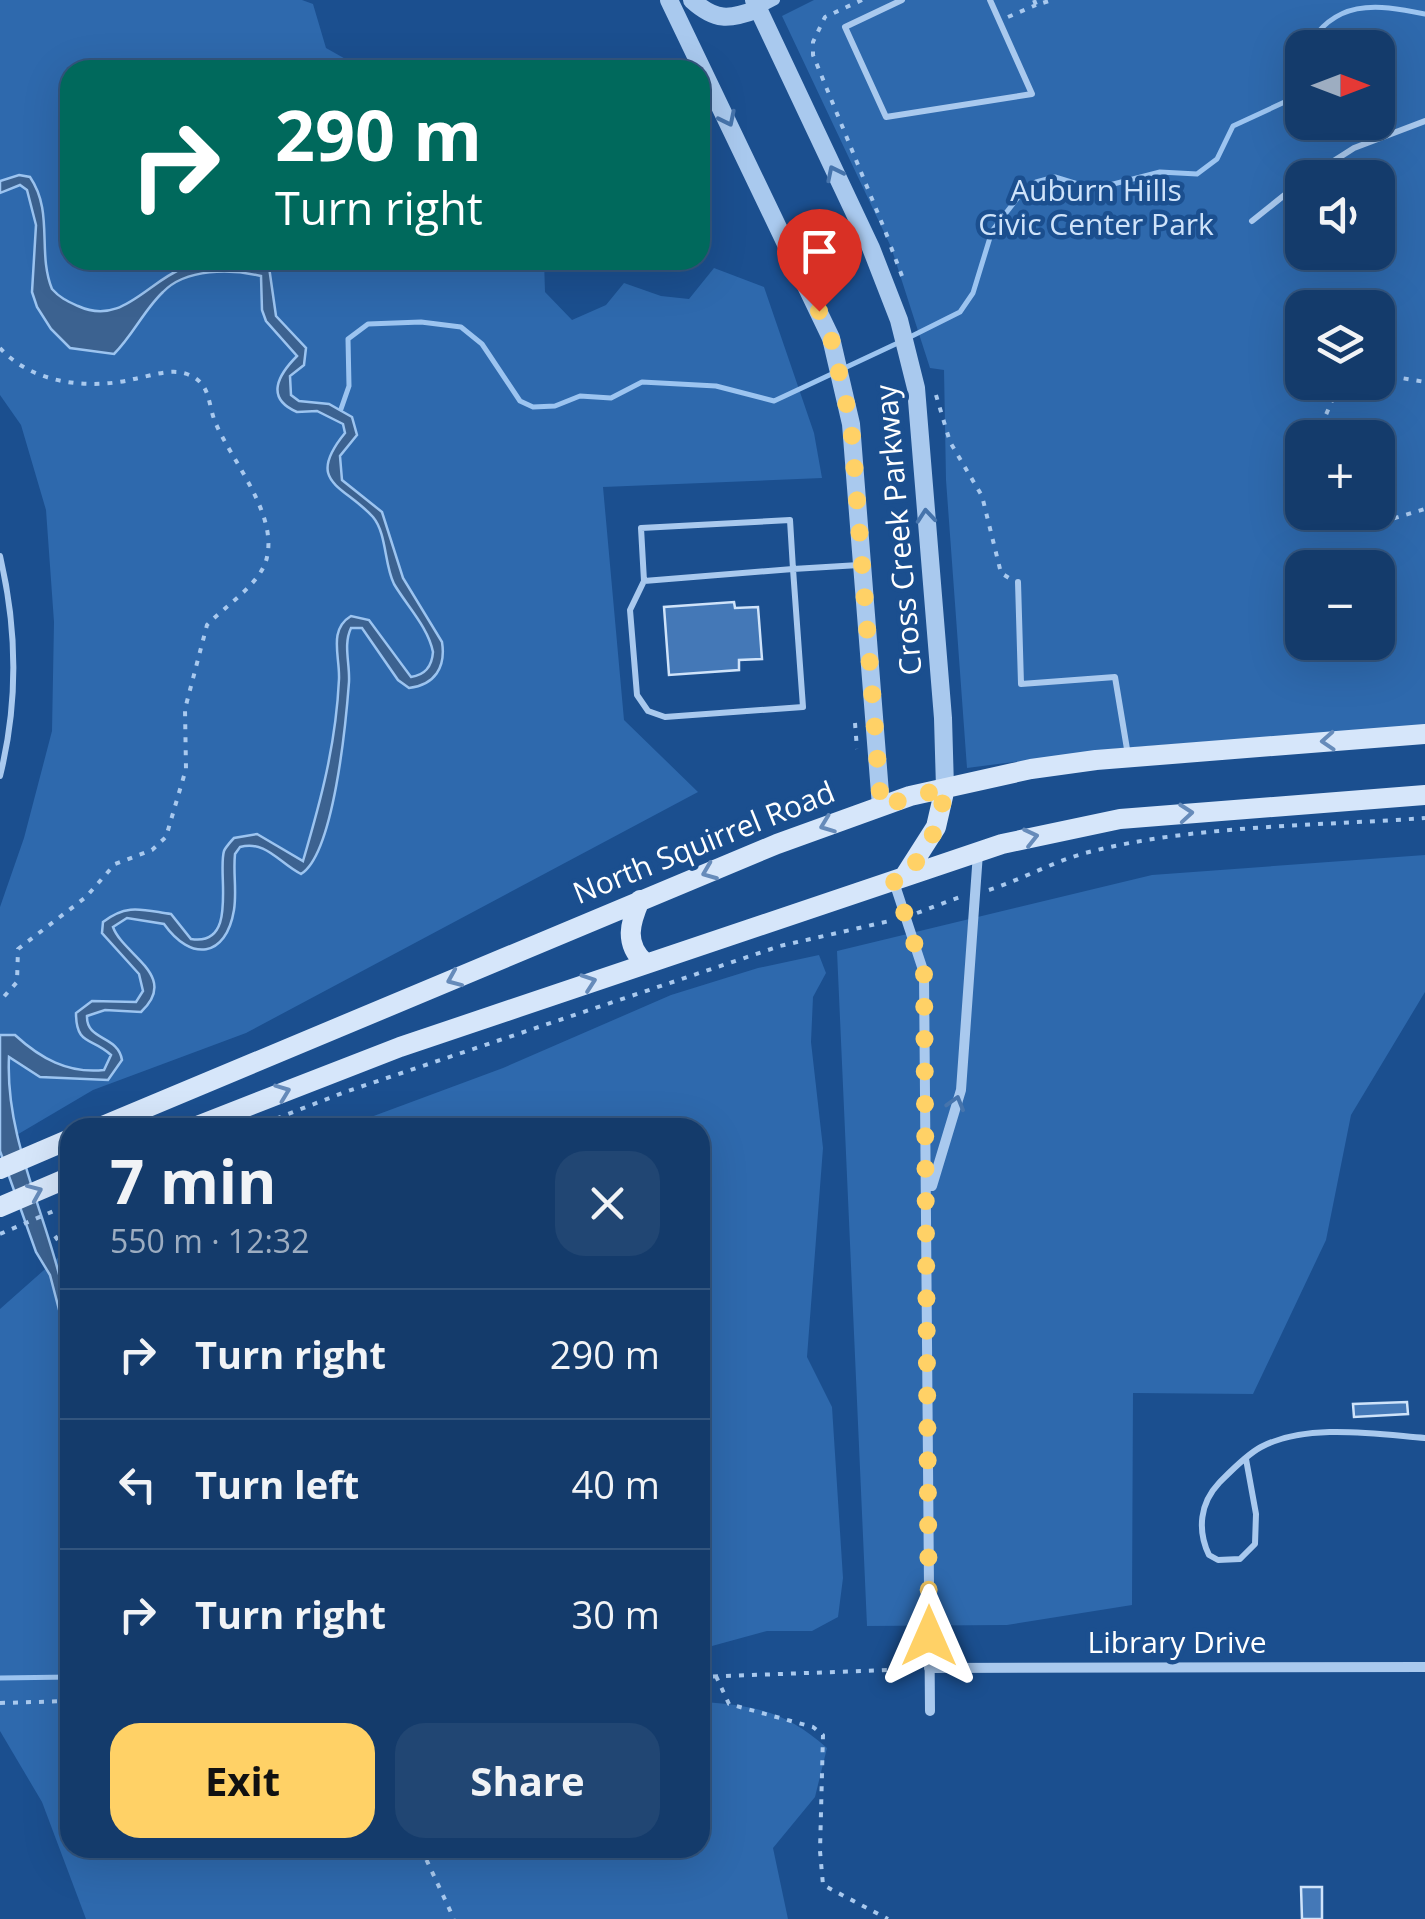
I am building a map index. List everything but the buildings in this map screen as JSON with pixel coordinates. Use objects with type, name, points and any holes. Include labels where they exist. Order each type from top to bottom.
[{"type":"main road","name":"North Squirrel Road","points":[[122,1118],[640,900],[881,806],[1032,769],[1128,756],[1425,735]]},
{"type":"main road","points":[[218,1118],[400,1047],[978,850],[1120,820],[1415,796],[1425,779]]},
{"type":"main road","points":[[899,876],[936,827],[945,788]]},
{"type":"main road","points":[[640,900],[630,939],[644,962]]},
{"type":"main road","points":[[0,1169],[60,1144]]},
{"type":"main road","points":[[0,1207],[60,1181]]},
{"type":"street","name":"Cross Creek Parkway","points":[[670,0],[699,60]]},
{"type":"street","points":[[692,0],[710,17],[733,18],[762,3]]},
{"type":"street","name":"Cross Creek Parkway","points":[[762,3],[871,248],[899,320],[916,388],[944,718],[945,788]]},
{"type":"street","name":"Cross Creek Parkway","points":[[710,84],[831,338],[851,424],[881,806]]},
{"type":"street","points":[[928,1196],[961,1090],[978,850]]},
{"type":"street","points":[[899,876],[924,973],[930,1710]]},
{"type":"street","name":"Library Drive","points":[[929,1668],[1425,1668]]},
{"type":"lane","points":[[902,0],[845,28],[886,117],[1032,94],[990,0]]},
{"type":"lane","points":[[1335,160],[1354,148],[1425,121]]},
{"type":"lane","points":[[1252,222],[1285,195]]},
{"type":"lane","points":[[790,520],[793,569],[803,708],[665,717],[648,711],[637,695],[630,610],[644,582],[641,528],[790,520]]},
{"type":"lane","points":[[0,556],[10,612],[13,665],[10,731],[0,776]]},
{"type":"lane","points":[[644,582],[860,565]]},
{"type":"lane","points":[[1018,582],[1021,684],[1115,676],[1128,756]]},
{"type":"lane","points":[[1246,1458],[1256,1514],[1255,1544],[1240,1559],[1218,1560],[1209,1555],[1204,1544],[1203,1512],[1209,1494],[1246,1458],[1259,1448],[1285,1438],[1312,1434],[1425,1438]]},
{"type":"path","points":[[999,21],[1035,3],[1052,0]]},
{"type":"path","points":[[0,348],[18,367],[92,387],[170,372],[185,372],[198,380],[208,390],[215,422],[253,491],[268,536],[269,552],[264,567],[207,625],[202,635],[199,667],[185,709],[186,769],[166,837],[152,850],[115,864],[86,896],[18,950],[17,982],[0,1001]]},
{"type":"path","points":[[1395,377],[1425,382]]},
{"type":"path","points":[[1395,518],[1425,509]]},
{"type":"path","points":[[985,891],[1069,858],[1116,846],[1425,818]]},
{"type":"path","points":[[918,913],[962,896]]},
{"type":"path","points":[[278,1118],[362,1086],[780,946],[896,920]]},
{"type":"path","points":[[0,1234],[60,1208]]},
{"type":"path","points":[[56,1236],[60,1242]]},
{"type":"path","points":[[710,1676],[929,1668]]},
{"type":"path","points":[[716,1676],[729,1704],[813,1728],[823,1736],[823,1885],[888,1919]]},
{"type":"path","points":[[0,1703],[60,1701]]},
{"type":"path","points":[[425,1858],[454,1919]]},
{"type":"green space","points":[[0,0],[302,0],[313,4],[326,48],[347,60],[60,60],[60,270],[544,270],[545,292],[572,320],[606,305],[624,283],[661,296],[689,299],[714,268],[764,287],[814,433],[822,478],[603,487],[624,720],[698,792],[246,1033],[93,1090],[15,1136],[0,1140],[0,907],[24,838],[52,731],[54,622],[46,510],[21,425],[0,395]]},
{"type":"green space","name":"Auburn Hills Civic Center Park","points":[[814,0],[1425,0],[1425,726],[1121,748],[967,768],[946,480],[944,370],[930,368],[891,247],[782,16]]},
{"type":"green space","points":[[1425,855],[1425,992],[1351,1115],[1326,1240],[1253,1394],[1133,1393],[1132,1605],[1007,1625],[867,1626],[837,951],[1152,875]]},
{"type":"green space","points":[[819,955],[826,973],[813,997],[811,1042],[823,1148],[807,1357],[832,1407],[843,1578],[838,1617],[812,1631],[767,1631],[710,1648],[710,1118],[368,1118],[503,1068],[671,995],[758,968]]},
{"type":"green space","points":[[60,1256],[60,1850],[42,1802],[0,1731],[0,1309]]},
{"type":"green space","points":[[710,1703],[771,1713],[798,1726],[827,1748],[815,1797],[773,1848],[788,1919],[86,1919],[63,1858],[710,1858]]},
{"type":"shaded area","points":[[19,175],[30,177],[44,218],[52,289],[64,299],[93,311],[120,307],[179,270],[269,270],[276,316],[306,348],[304,365],[290,376],[291,395],[299,401],[329,404],[352,417],[357,435],[340,456],[342,480],[382,512],[403,578],[442,642],[443,651],[440,667],[432,679],[409,688],[398,680],[362,628],[351,628],[341,755],[322,841],[301,874],[265,850],[240,847],[235,854],[235,903],[230,926],[215,946],[196,949],[185,945],[164,924],[127,918],[113,927],[145,966],[154,987],[141,1012],[105,1010],[87,1016],[91,1030],[115,1046],[122,1060],[108,1080],[40,1077],[9,1057],[16,1132],[60,1277],[60,1314],[50,1275],[36,1252],[0,1151],[0,1035],[15,1035],[34,1051],[67,1067],[104,1070],[111,1055],[82,1036],[76,1013],[92,1001],[136,1002],[143,991],[139,974],[102,933],[103,922],[128,910],[152,911],[171,914],[191,939],[206,938],[215,932],[221,920],[224,851],[234,838],[257,834],[303,861],[331,749],[339,679],[337,636],[351,616],[369,620],[411,677],[427,669],[433,652],[422,625],[394,584],[378,524],[328,473],[333,450],[345,433],[343,424],[317,411],[297,412],[281,400],[280,378],[297,356],[266,321],[261,276],[223,272],[184,278],[156,299],[114,354],[70,348],[51,329],[32,292],[36,225],[27,190],[20,185],[0,193],[0,181]]},
{"type":"waterway","points":[[1320,30],[1343,13],[1357,9],[1389,8],[1425,14]]},
{"type":"waterway","points":[[910,337],[960,312],[973,293],[992,231],[1023,191],[1036,182],[1055,177],[1094,189],[1160,172],[1197,174],[1217,159],[1233,126],[1285,102]]},
{"type":"waterway","points":[[341,409],[349,386],[348,339],[368,324],[421,322],[461,327],[482,344],[520,401],[533,407],[555,406],[580,396],[611,398],[642,382],[716,386],[774,401],[900,342]]},
{"type":"waterway","points":[[0,1678],[60,1677]]},
{"type":"route","points":[[819,311],[831,338],[851,424],[881,806],[945,788],[941,813],[929,842],[906,874],[893,878],[924,973],[929,1636]]}]
